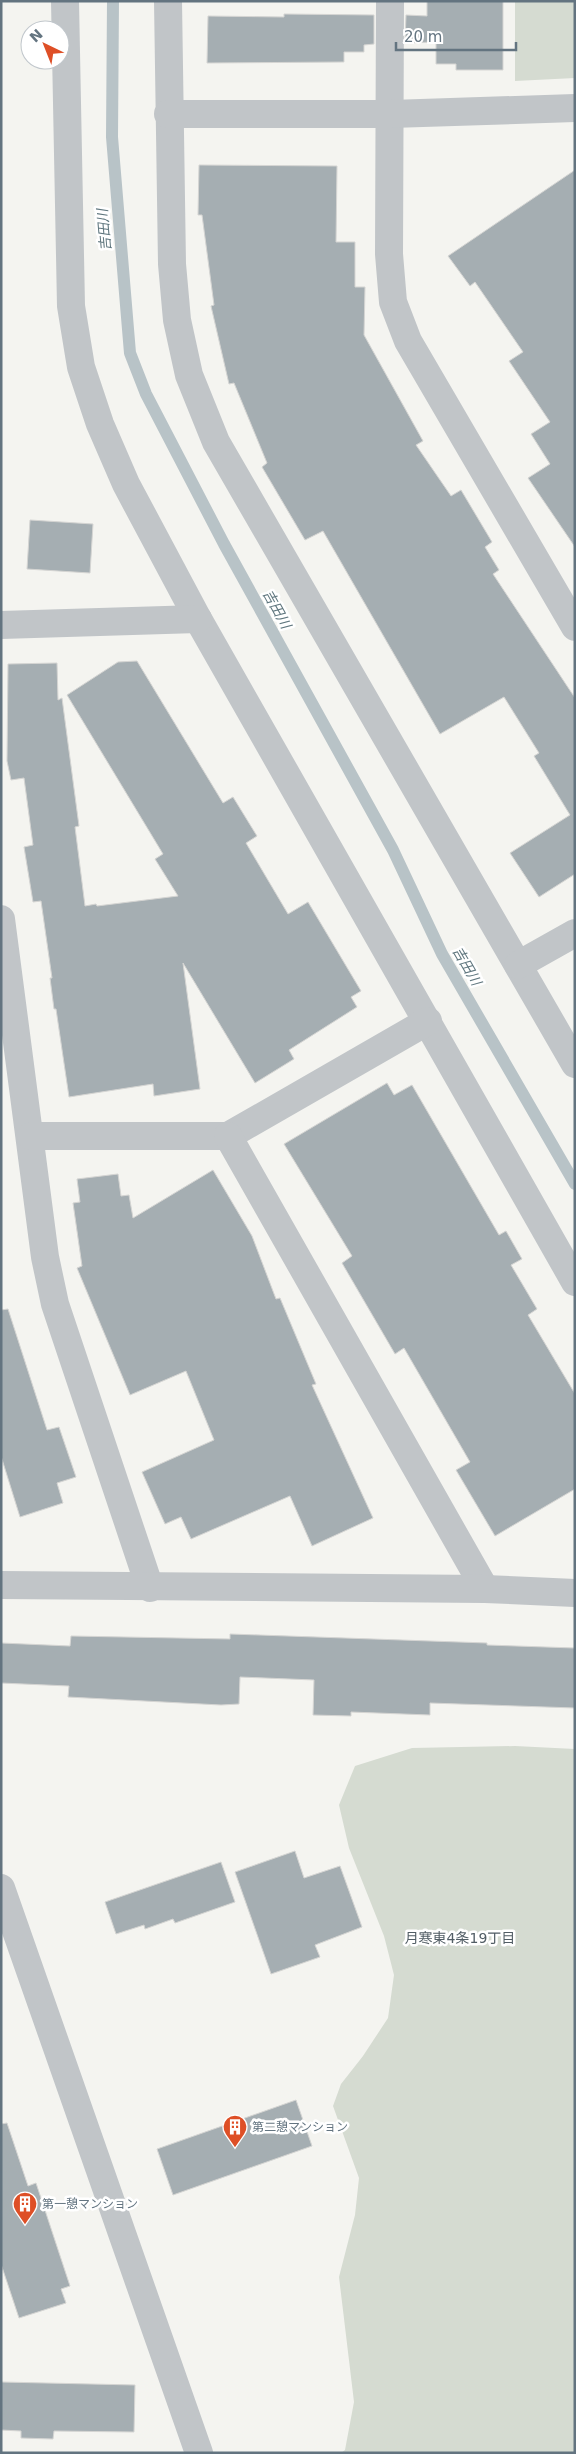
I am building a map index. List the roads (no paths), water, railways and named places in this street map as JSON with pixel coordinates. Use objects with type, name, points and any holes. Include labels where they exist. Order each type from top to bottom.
[{"type":"street","points":[[65,1],[71,306],[81,367],[100,424],[126,484],[198,619],[575,1282]]},
{"type":"street","points":[[168,1],[168,114],[172,264],[177,320],[189,375],[216,442],[575,1064]]},
{"type":"street","points":[[390,1],[389,254],[393,302],[408,341],[575,627]]},
{"type":"street","points":[[168,114],[391,114],[575,108]]},
{"type":"street","points":[[1,625],[198,619]]},
{"type":"street","points":[[1,919],[31,1136],[45,1257],[55,1304],[150,1588]]},
{"type":"street","points":[[518,965],[575,933]]},
{"type":"street","points":[[31,1136],[228,1136],[428,1021]]},
{"type":"street","points":[[228,1136],[485,1589]]},
{"type":"street","points":[[1,1585],[150,1588],[485,1589],[575,1594]]},
{"type":"street","points":[[1,1888],[199,2453]]},
{"type":"waterway","name":"吉田川","points":[[113,1],[112,137],[130,353],[146,394],[224,544],[393,850],[442,954],[575,1184]]},
{"type":"place","name":"第二憩マンション","points":[[235,2148]]},
{"type":"place","name":"第一憩マンション","points":[[25,2225]]},
{"type":"district","name":"月寒東4条19丁目","points":[[460,1938]]}]
